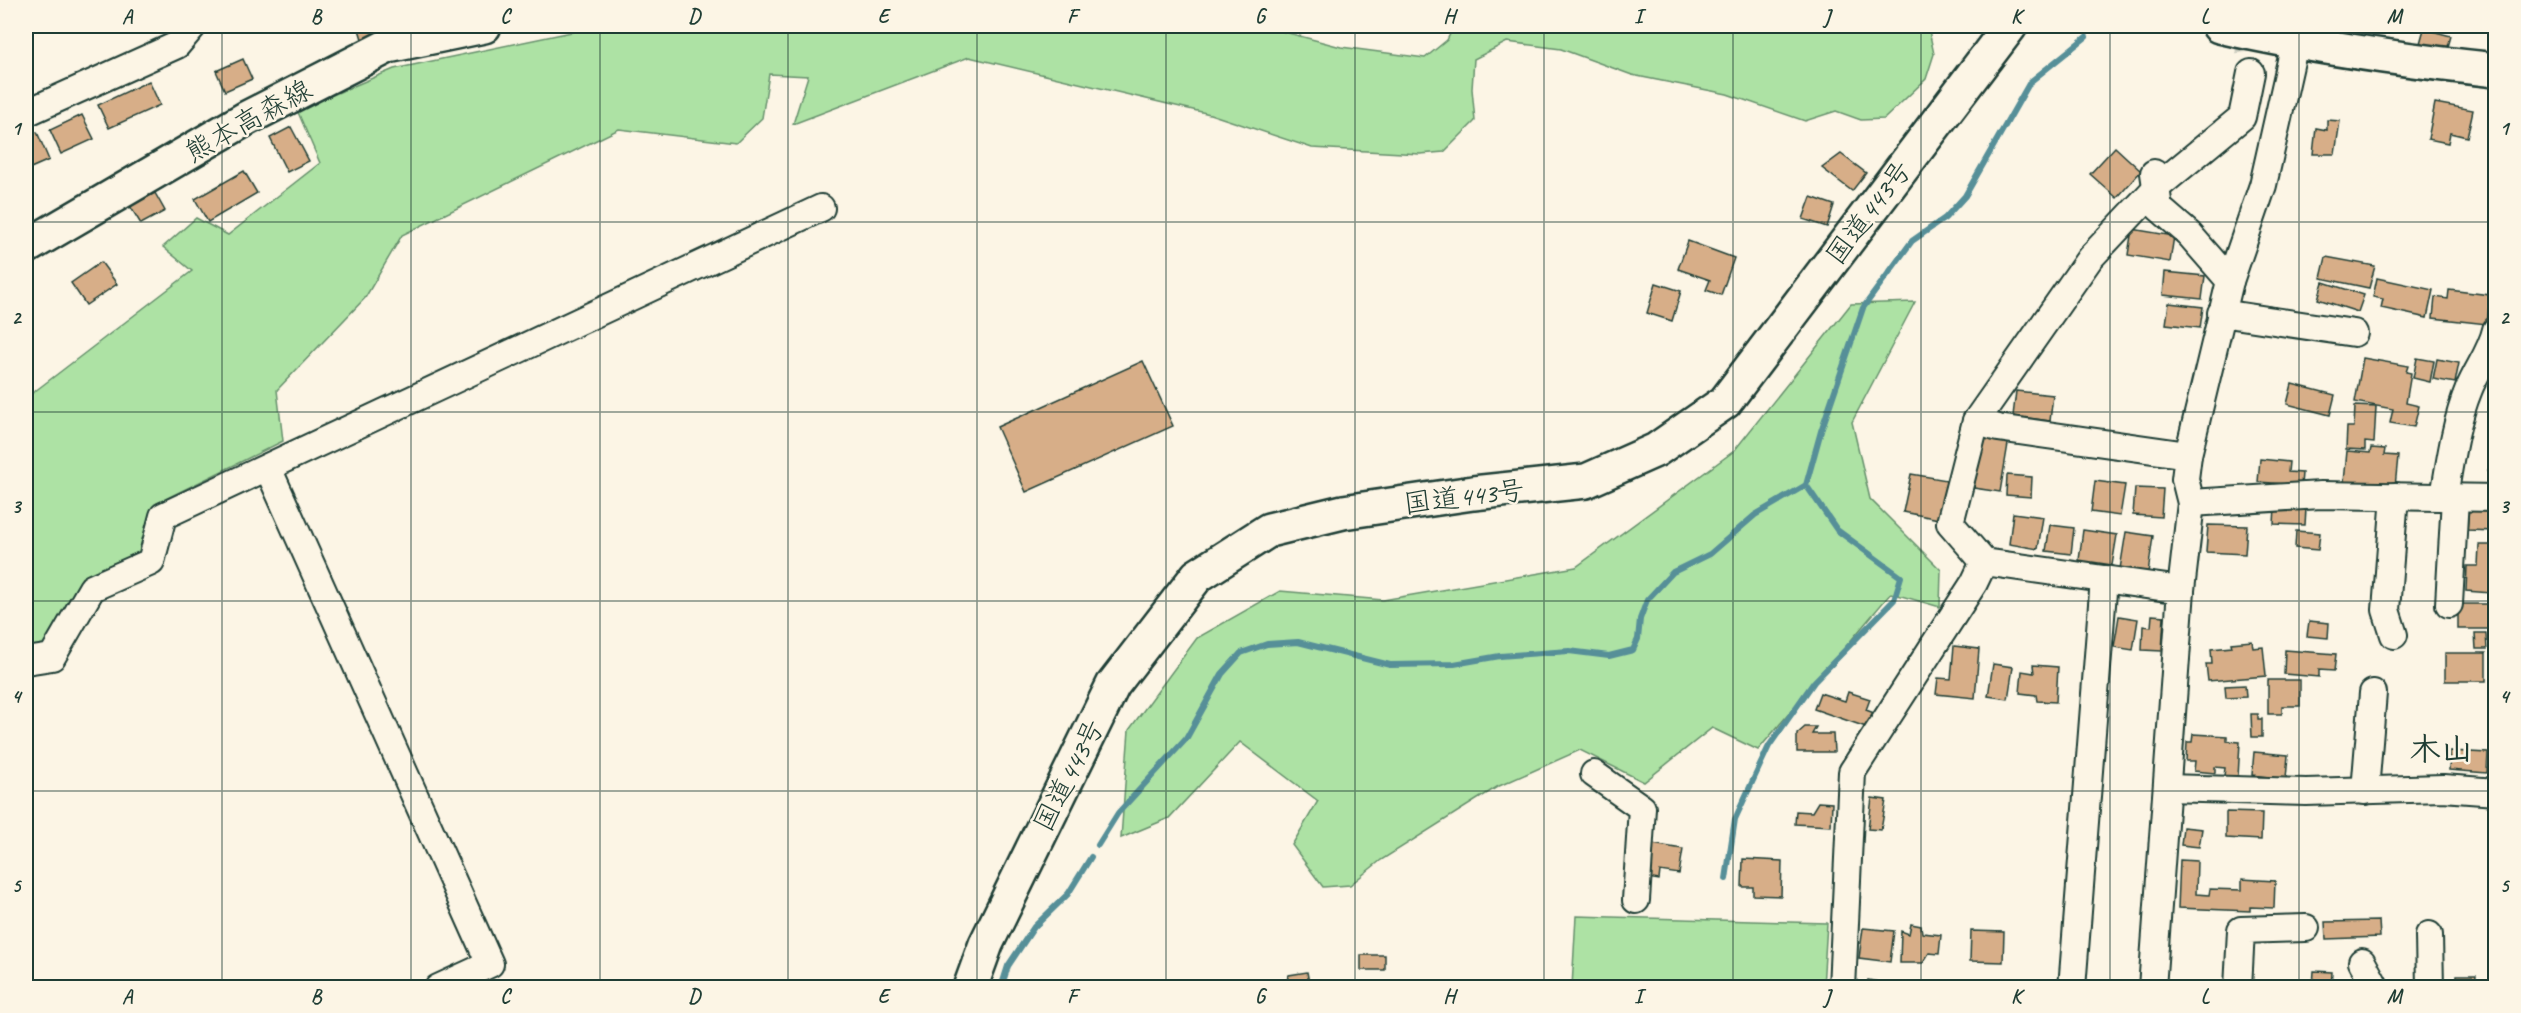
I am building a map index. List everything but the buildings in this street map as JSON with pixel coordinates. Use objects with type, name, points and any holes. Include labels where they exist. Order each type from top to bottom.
[{"type":"main road","name":"熊本高森線","points":[[26,247],[247,118],[388,46],[484,26]]},
{"type":"main road","name":"国道443号","points":[[970,987],[986,944],[1113,685],[1197,576],[1269,530],[1343,512],[1473,493],[1586,481],[1656,450],[1725,402],[2010,26]]},
{"type":"main road","points":[[2219,26],[2313,39],[2393,59],[2496,70]]},
{"type":"street","points":[[26,113],[177,45],[193,26]]},
{"type":"street","points":[[2152,987],[2181,590],[2192,502],[2185,479],[2188,454],[2230,281],[2313,39]]},
{"type":"street","points":[[2181,590],[1984,562],[1950,523],[1976,421],[2090,258],[2156,180],[2242,117],[2252,73]]},
{"type":"street","points":[[2156,180],[2159,208],[2189,234],[2230,281]]},
{"type":"street","points":[[26,661],[52,657],[92,588],[151,562],[164,516],[821,208]]},
{"type":"street","points":[[2221,313],[2354,333]]},
{"type":"street","points":[[2449,604],[2453,444],[2469,389],[2488,353],[2496,330]]},
{"type":"street","points":[[1976,421],[1998,428],[2188,454]]},
{"type":"street","points":[[268,468],[490,964],[438,987]]},
{"type":"street","points":[[2192,502],[2321,495],[2496,498]]},
{"type":"street","points":[[2394,635],[2386,610],[2395,496]]},
{"type":"street","points":[[1842,987],[1852,772],[1974,583],[1984,562]]},
{"type":"street","points":[[2072,987],[2104,579]]},
{"type":"street","points":[[2365,791],[2373,693]]},
{"type":"street","points":[[1594,774],[1642,808],[1636,900]]},
{"type":"street","points":[[2167,788],[2306,792],[2443,788],[2496,792]]},
{"type":"street","points":[[2238,987],[2241,930],[2306,928]]},
{"type":"street","points":[[2429,934],[2430,987]]},
{"type":"street","points":[[2362,962],[2376,987]]},
{"type":"green space","points":[[600,26],[1262,26],[1341,47],[1425,58],[1447,40],[1454,26],[1928,26],[1934,54],[1926,79],[1884,119],[1861,120],[1836,111],[1805,121],[1727,94],[1632,75],[1561,49],[1507,42],[1474,59],[1472,89],[1475,121],[1444,152],[1420,154],[1312,148],[1210,114],[969,57],[793,124],[808,76],[769,74],[762,118],[736,143],[619,129],[402,235],[365,298],[277,390],[283,441],[155,504],[142,554],[44,650],[26,652],[26,398],[192,271],[163,247],[196,218],[228,235],[320,163],[297,110],[394,69]]},
{"type":"green space","points":[[1915,302],[1852,422],[1870,499],[1941,570],[1940,607],[1891,593],[1758,750],[1712,728],[1644,782],[1580,750],[1497,787],[1381,860],[1350,885],[1323,887],[1292,845],[1318,801],[1240,742],[1169,818],[1121,838],[1129,730],[1197,638],[1280,591],[1383,600],[1576,567],[1734,451],[1851,304]]},
{"type":"green space","points":[[1576,916],[1827,923],[1823,987],[1572,987]]},
{"type":"waterway","points":[[1098,845],[1118,813],[1186,739],[1222,674],[1241,653],[1267,644],[1298,642],[1390,665],[1454,664],[1500,656],[1569,651],[1609,656],[1633,650],[1638,639],[1640,619],[1647,600],[1673,572],[1710,554],[1755,515],[1806,485],[1821,431],[1863,308],[1912,241],[1945,218],[1965,196],[2030,82],[2086,37]]},
{"type":"waterway","points":[[1726,879],[1735,819],[1769,746],[1814,682],[1894,600],[1901,577],[1837,530],[1806,485]]},
{"type":"waterway","points":[[1001,988],[1008,966],[1034,927],[1068,894],[1091,857]]},
{"type":"tunnel","points":[[2246,26],[2251,73]]},
{"type":"district","name":"木山","points":[[2441,749]]}]
